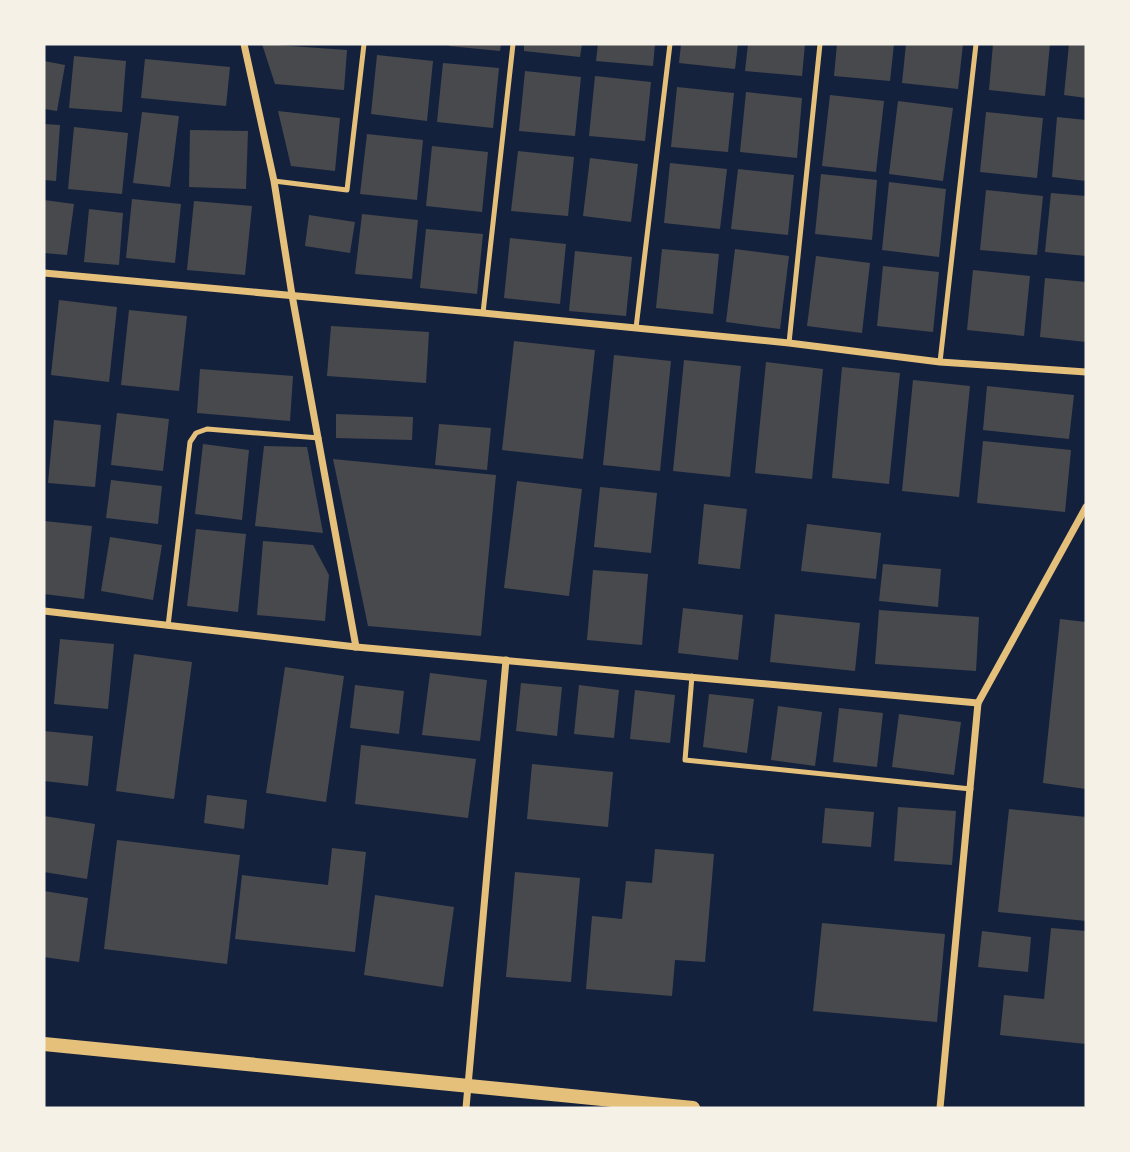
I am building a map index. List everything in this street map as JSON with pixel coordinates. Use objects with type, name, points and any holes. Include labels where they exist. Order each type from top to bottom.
[{"type":"main road","points":[[44,1044],[692,1108]]},
{"type":"street","points":[[244,44],[274,181],[356,647]]},
{"type":"street","points":[[44,273],[789,343],[940,362],[1086,372]]},
{"type":"street","points":[[940,1108],[978,703],[1086,506]]},
{"type":"street","points":[[44,611],[356,647],[978,703]]},
{"type":"street","points":[[466,1108],[506,660]]},
{"type":"lane","points":[[274,181],[347,190],[364,44]]},
{"type":"lane","points":[[483,313],[513,44]]},
{"type":"lane","points":[[636,328],[670,44]]},
{"type":"lane","points":[[789,343],[820,44]]},
{"type":"lane","points":[[940,362],[976,44]]},
{"type":"lane","points":[[168,626],[190,442],[196,433],[207,429],[319,438]]},
{"type":"lane","points":[[692,676],[685,760],[971,789]]},
{"type":"building","points":[[262,44],[347,50],[344,90],[275,84]]},
{"type":"building","points":[[449,44],[501,44],[500,51]]},
{"type":"building","points":[[524,44],[582,44],[580,57],[524,51]]},
{"type":"building","points":[[598,44],[655,44],[653,66],[596,61]]},
{"type":"building","points":[[681,44],[738,44],[735,69],[679,63]]},
{"type":"building","points":[[748,44],[805,44],[802,76],[745,71]]},
{"type":"building","points":[[837,44],[894,44],[890,81],[834,76]]},
{"type":"building","points":[[906,44],[963,44],[958,89],[902,83]]},
{"type":"building","points":[[993,44],[1050,44],[1045,96],[989,90]]},
{"type":"building","points":[[1069,44],[1086,44],[1086,98],[1064,95]]},
{"type":"building","points":[[377,55],[433,61],[427,121],[371,114]]},
{"type":"building","points":[[74,56],[126,61],[122,112],[69,108]]},
{"type":"building","points":[[145,59],[230,67],[226,106],[141,98]]},
{"type":"building","points":[[44,61],[65,65],[57,111],[44,109]]},
{"type":"building","points":[[443,63],[499,68],[493,128],[437,122]]},
{"type":"building","points":[[525,71],[581,77],[575,136],[519,131]]},
{"type":"building","points":[[595,76],[651,82],[645,141],[589,136]]},
{"type":"building","points":[[677,87],[734,93],[728,152],[671,147]]},
{"type":"building","points":[[746,92],[802,98],[797,158],[740,152]]},
{"type":"building","points":[[830,95],[884,101],[876,172],[822,166]]},
{"type":"building","points":[[898,101],[953,108],[943,181],[889,174]]},
{"type":"building","points":[[278,111],[340,118],[335,171],[291,166]]},
{"type":"building","points":[[142,112],[179,116],[170,187],[133,183]]},
{"type":"building","points":[[986,112],[1043,118],[1037,178],[980,172]]},
{"type":"building","points":[[1057,117],[1086,120],[1086,181],[1052,177]]},
{"type":"building","points":[[44,124],[60,125],[56,181],[44,180]]},
{"type":"building","points":[[74,127],[128,133],[122,194],[68,189]]},
{"type":"building","points":[[190,130],[248,131],[246,189],[189,187]]},
{"type":"building","points":[[367,134],[423,140],[417,200],[360,194]]},
{"type":"building","points":[[432,146],[488,152],[482,212],[426,206]]},
{"type":"building","points":[[518,151],[574,157],[568,216],[511,211]]},
{"type":"building","points":[[590,158],[638,164],[631,222],[583,216]]},
{"type":"building","points":[[670,163],[727,169],[720,229],[664,223]]},
{"type":"building","points":[[738,169],[794,175],[788,235],[731,229]]},
{"type":"building","points":[[821,174],[877,180],[872,240],[815,234]]},
{"type":"building","points":[[889,182],[946,189],[939,257],[882,250]]},
{"type":"building","points":[[986,190],[1043,196],[1037,255],[980,250]]},
{"type":"building","points":[[1051,193],[1086,196],[1086,256],[1045,252]]},
{"type":"building","points":[[132,199],[181,204],[175,263],[126,258]]},
{"type":"building","points":[[44,200],[74,204],[67,255],[44,253]]},
{"type":"building","points":[[194,201],[252,206],[245,275],[187,270]]},
{"type":"building","points":[[89,209],[123,213],[119,265],[84,262]]},
{"type":"building","points":[[362,214],[418,220],[412,279],[355,274]]},
{"type":"building","points":[[309,215],[355,222],[350,253],[305,246]]},
{"type":"building","points":[[426,229],[483,234],[477,294],[420,288]]},
{"type":"building","points":[[510,238],[566,244],[560,304],[504,298]]},
{"type":"building","points":[[662,249],[719,254],[713,314],[656,308]]},
{"type":"building","points":[[735,249],[789,256],[780,329],[726,322]]},
{"type":"building","points":[[575,251],[632,257],[626,316],[569,311]]},
{"type":"building","points":[[816,256],[870,263],[862,333],[807,326]]},
{"type":"building","points":[[883,266],[939,272],[933,332],[877,326]]},
{"type":"building","points":[[973,270],[1030,276],[1024,336],[967,330]]},
{"type":"building","points":[[1045,278],[1086,282],[1086,342],[1040,337]]},
{"type":"building","points":[[59,300],[117,307],[109,382],[51,375]]},
{"type":"building","points":[[129,310],[187,316],[179,391],[121,385]]},
{"type":"building","points":[[331,326],[429,332],[426,383],[327,376]]},
{"type":"building","points":[[514,341],[595,350],[583,459],[502,450]]},
{"type":"building","points":[[614,355],[671,361],[660,471],[603,465]]},
{"type":"building","points":[[684,360],[741,366],[730,477],[673,471]]},
{"type":"building","points":[[766,362],[823,369],[812,479],[755,473]]},
{"type":"building","points":[[842,367],[900,373],[889,484],[832,478]]},
{"type":"building","points":[[200,369],[293,376],[290,421],[197,413]]},
{"type":"building","points":[[913,380],[970,386],[959,497],[902,491]]},
{"type":"building","points":[[987,386],[1074,395],[1069,439],[983,430]]},
{"type":"building","points":[[117,413],[169,419],[163,471],[111,465]]},
{"type":"building","points":[[336,414],[413,417],[412,440],[336,438]]},
{"type":"building","points":[[54,420],[101,425],[95,487],[48,483]]},
{"type":"building","points":[[439,424],[491,428],[487,470],[435,465]]},
{"type":"building","points":[[983,441],[1071,450],[1065,512],[977,503]]},
{"type":"building","points":[[203,444],[249,450],[242,520],[195,514]]},
{"type":"building","points":[[264,446],[307,447],[323,533],[255,526]]},
{"type":"building","points":[[333,459],[496,475],[481,636],[368,626]]},
{"type":"building","points":[[111,480],[162,486],[158,524],[106,518]]},
{"type":"building","points":[[517,481],[582,489],[569,596],[504,588]]},
{"type":"building","points":[[600,487],[657,493],[651,553],[594,547]]},
{"type":"building","points":[[704,504],[747,509],[740,569],[698,564]]},
{"type":"building","points":[[44,521],[92,526],[84,599],[44,594]]},
{"type":"building","points":[[807,524],[881,533],[876,579],[801,571]]},
{"type":"building","points":[[196,529],[246,534],[238,612],[187,606]]},
{"type":"building","points":[[110,537],[162,545],[153,600],[101,591]]},
{"type":"building","points":[[263,541],[313,545],[329,575],[325,621],[257,615]]},
{"type":"building","points":[[883,564],[941,569],[938,607],[879,601]]},
{"type":"building","points":[[593,570],[648,574],[642,645],[587,640]]},
{"type":"building","points":[[683,608],[743,615],[738,660],[678,653]]},
{"type":"building","points":[[879,610],[979,617],[976,671],[875,664]]},
{"type":"building","points":[[775,614],[860,623],[855,671],[770,662]]},
{"type":"building","points":[[1060,619],[1086,622],[1086,789],[1043,783]]},
{"type":"building","points":[[60,639],[114,644],[108,709],[54,704]]},
{"type":"building","points":[[134,654],[192,662],[174,799],[116,791]]},
{"type":"building","points":[[285,667],[344,676],[326,802],[266,793]]},
{"type":"building","points":[[430,673],[487,680],[480,741],[422,735]]},
{"type":"building","points":[[521,683],[562,687],[557,736],[516,731]]},
{"type":"building","points":[[355,685],[404,691],[399,734],[350,728]]},
{"type":"building","points":[[579,685],[619,690],[614,738],[574,734]]},
{"type":"building","points":[[635,690],[675,695],[670,743],[630,739]]},
{"type":"building","points":[[709,694],[754,699],[747,753],[703,747]]},
{"type":"building","points":[[778,706],[822,712],[815,766],[771,760]]},
{"type":"building","points":[[839,708],[883,713],[877,767],[833,762]]},
{"type":"building","points":[[899,714],[961,722],[954,775],[892,767]]},
{"type":"building","points":[[44,731],[93,736],[88,786],[44,781]]},
{"type":"building","points":[[361,745],[476,759],[468,818],[355,804]]},
{"type":"building","points":[[532,764],[613,772],[608,827],[527,819]]},
{"type":"building","points":[[207,795],[247,800],[244,829],[204,823]]},
{"type":"building","points":[[898,807],[956,811],[952,865],[894,861]]},
{"type":"building","points":[[825,808],[874,812],[871,847],[822,843]]},
{"type":"building","points":[[1009,809],[1086,817],[1086,921],[998,912]]},
{"type":"building","points":[[44,816],[95,824],[87,879],[44,872]]},
{"type":"building","points":[[117,840],[240,855],[227,964],[104,949]]},
{"type":"building","points":[[332,848],[366,852],[355,952],[235,939],[242,875],[328,885]]},
{"type":"building","points":[[655,849],[714,854],[705,962],[675,960],[672,996],[586,989],[592,916],[622,919],[626,881],[652,883]]},
{"type":"building","points":[[515,872],[580,878],[571,982],[506,977]]},
{"type":"building","points":[[44,891],[88,898],[79,962],[44,957]]},
{"type":"building","points":[[375,895],[454,907],[443,987],[364,975]]},
{"type":"building","points":[[822,923],[945,934],[937,1022],[813,1011]]},
{"type":"building","points":[[1051,928],[1086,931],[1086,1044],[1000,1035],[1004,995],[1044,999]]},
{"type":"building","points":[[982,931],[1031,937],[1028,972],[978,967]]}]
